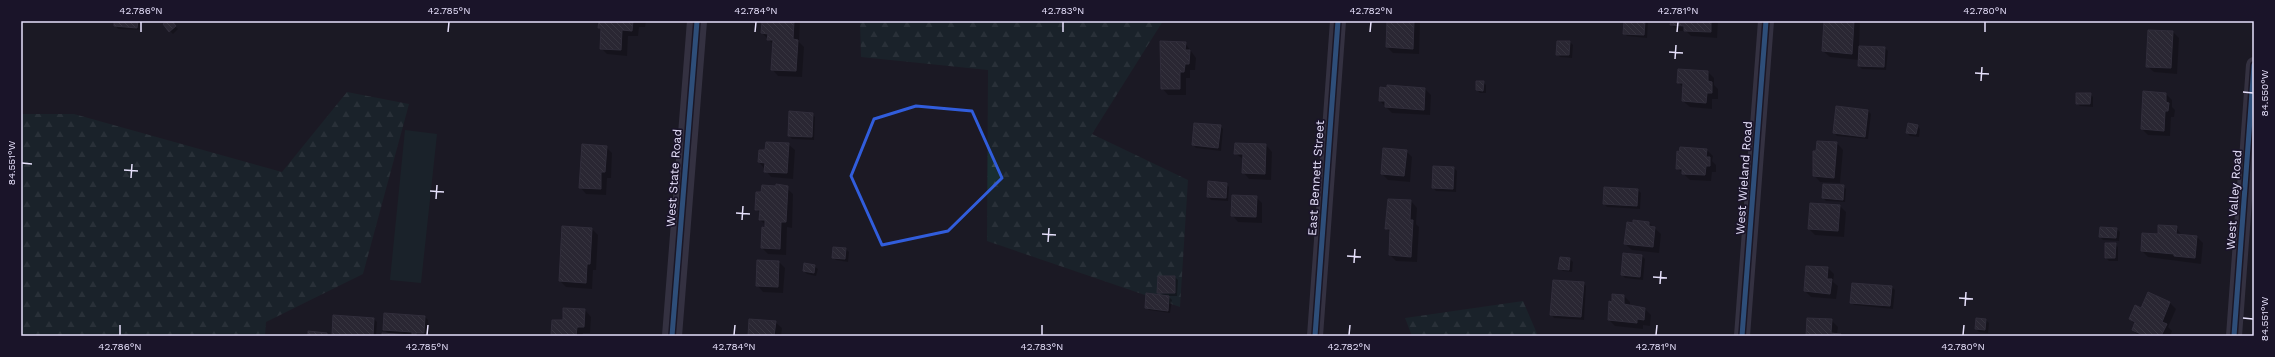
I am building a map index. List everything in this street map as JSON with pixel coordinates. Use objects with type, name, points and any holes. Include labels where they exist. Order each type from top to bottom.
[{"type":"street","name":"West State Road","points":[[672,336],[696,21]]},
{"type":"street","name":"East Bennett Street","points":[[1315,336],[1338,21]]},
{"type":"street","name":"West Wieland Road","points":[[1742,336],[1766,21]]},
{"type":"street","name":"West Valley Road","points":[[2234,336],[2254,65]]},
{"type":"highlighted area","points":[[916,106],[972,111],[1002,178],[948,231],[882,245],[851,176],[874,119]]},
{"type":"green space","points":[[860,21],[1163,21],[1092,134],[1188,180],[1180,307],[987,241],[988,70],[861,57]]},
{"type":"green space","points":[[347,92],[409,104],[363,274],[266,322],[265,336],[21,336],[21,114],[74,114],[282,172]]},
{"type":"green space","points":[[405,130],[437,134],[421,283],[390,280]]},
{"type":"green space","points":[[1523,301],[1538,336],[1412,336],[1405,318]]},
{"type":"building","points":[[114,21],[138,21],[137,28],[114,26]]},
{"type":"building","points":[[167,21],[172,21],[176,26],[169,32],[163,24]]},
{"type":"building","points":[[599,21],[633,21],[632,31],[622,30],[621,50],[600,49],[601,28],[598,28]]},
{"type":"building","points":[[762,21],[794,21],[793,39],[798,40],[796,71],[771,70],[773,40],[767,40],[768,34],[761,33]]},
{"type":"building","points":[[1387,21],[1414,21],[1413,49],[1386,47]]},
{"type":"building","points":[[1624,21],[1645,21],[1644,35],[1623,34]]},
{"type":"building","points":[[1671,21],[1711,21],[1711,32],[1684,31],[1684,26],[1670,25]]},
{"type":"building","points":[[1824,21],[1854,21],[1852,54],[1822,51]]},
{"type":"building","points":[[2148,30],[2173,31],[2171,68],[2146,67]]},
{"type":"building","points":[[1160,41],[1186,42],[1185,50],[1190,50],[1189,64],[1185,64],[1184,72],[1180,72],[1180,89],[1161,89]]},
{"type":"building","points":[[1557,41],[1570,41],[1569,55],[1556,55]]},
{"type":"building","points":[[1859,46],[1885,47],[1884,67],[1858,66]]},
{"type":"building","points":[[1678,69],[1708,71],[1708,81],[1712,82],[1712,93],[1707,93],[1706,103],[1682,101],[1683,83],[1677,83]]},
{"type":"building","points":[[1476,81],[1484,81],[1483,91],[1476,90]]},
{"type":"building","points":[[1387,85],[1425,88],[1424,110],[1385,107],[1385,101],[1379,101],[1380,87],[1387,88]]},
{"type":"building","points":[[2143,91],[2166,93],[2166,102],[2169,103],[2168,111],[2165,111],[2164,131],[2141,129]]},
{"type":"building","points":[[2076,93],[2091,93],[2090,104],[2076,104]]},
{"type":"building","points":[[1836,106],[1868,110],[1865,137],[1833,133]]},
{"type":"building","points":[[789,111],[813,113],[812,137],[788,136]]},
{"type":"building","points":[[1194,123],[1221,125],[1218,148],[1192,145]]},
{"type":"building","points":[[1908,123],[1918,125],[1916,134],[1906,133]]},
{"type":"building","points":[[1817,141],[1837,142],[1834,178],[1813,176],[1813,151],[1816,151]]},
{"type":"building","points":[[766,142],[789,143],[787,173],[764,172],[765,163],[758,162],[759,150],[765,150]]},
{"type":"building","points":[[1235,143],[1266,144],[1265,174],[1242,173],[1243,154],[1234,154]]},
{"type":"building","points":[[582,144],[607,146],[605,172],[601,172],[601,189],[579,188]]},
{"type":"building","points":[[1680,147],[1707,149],[1706,157],[1710,157],[1710,166],[1706,166],[1705,175],[1682,174],[1682,169],[1676,169],[1677,151],[1679,152]]},
{"type":"building","points":[[1383,148],[1407,150],[1404,176],[1381,174]]},
{"type":"building","points":[[1433,166],[1454,167],[1453,189],[1432,188]]},
{"type":"building","points":[[1208,181],[1227,183],[1226,198],[1207,197]]},
{"type":"building","points":[[776,184],[788,186],[786,222],[781,222],[780,249],[761,248],[762,227],[765,228],[765,220],[759,220],[760,210],[755,210],[756,192],[761,192],[762,185],[776,186]]},
{"type":"building","points":[[1823,184],[1844,185],[1843,200],[1822,198]]},
{"type":"building","points":[[1604,187],[1638,189],[1637,206],[1603,204]]},
{"type":"building","points":[[1232,195],[1257,196],[1256,217],[1231,216]]},
{"type":"building","points":[[1388,199],[1411,200],[1410,220],[1413,220],[1411,257],[1389,255],[1390,229],[1385,229]]},
{"type":"building","points":[[1810,203],[1840,205],[1838,231],[1808,229]]},
{"type":"building","points":[[1633,220],[1649,222],[1649,226],[1655,227],[1653,247],[1624,244],[1627,222],[1633,223]]},
{"type":"building","points":[[2158,225],[2177,226],[2176,234],[2197,236],[2195,258],[2174,256],[2174,254],[2141,251],[2142,233],[2158,234]]},
{"type":"building","points":[[562,226],[592,228],[590,264],[587,264],[586,283],[559,281]]},
{"type":"building","points":[[2100,227],[2117,228],[2116,238],[2099,237]]},
{"type":"building","points":[[2105,243],[2116,243],[2115,258],[2105,258]]},
{"type":"building","points":[[833,247],[846,248],[845,259],[832,258]]},
{"type":"building","points":[[1623,253],[1642,255],[1640,277],[1621,275]]},
{"type":"building","points":[[1560,257],[1570,258],[1569,270],[1558,269]]},
{"type":"building","points":[[757,260],[779,261],[778,287],[756,286]]},
{"type":"building","points":[[804,263],[815,265],[814,273],[803,271]]},
{"type":"building","points":[[1806,266],[1828,267],[1827,279],[1832,279],[1830,294],[1804,291]]},
{"type":"building","points":[[1158,276],[1175,276],[1175,293],[1157,293]]},
{"type":"building","points":[[1553,280],[1584,282],[1581,317],[1550,315]]},
{"type":"building","points":[[1852,283],[1892,286],[1890,306],[1850,303]]},
{"type":"building","points":[[2148,292],[2170,302],[2162,322],[2167,324],[2161,336],[2145,336],[2132,330],[2135,322],[2129,319],[2135,305],[2141,308]]},
{"type":"building","points":[[1146,293],[1169,296],[1168,311],[1145,308]]},
{"type":"building","points":[[1612,294],[1624,295],[1624,304],[1645,308],[1644,320],[1637,319],[1637,323],[1608,320],[1609,301],[1612,302]]},
{"type":"building","points":[[563,308],[585,309],[584,327],[577,327],[576,336],[551,335],[552,320],[563,320]]},
{"type":"building","points":[[384,313],[425,316],[424,333],[416,333],[416,336],[382,336],[382,333],[412,335],[412,332],[383,330]]},
{"type":"building","points":[[333,315],[374,318],[373,336],[332,336]]},
{"type":"building","points":[[1807,318],[1832,319],[1831,333],[1841,334],[1841,336],[1806,336]]},
{"type":"building","points":[[1976,318],[1986,319],[1985,330],[1975,329]]},
{"type":"building","points":[[749,319],[776,321],[774,336],[748,336]]},
{"type":"building","points":[[308,331],[327,333],[327,336],[308,336]]},
{"type":"cycle path","points":[[672,336],[697,21]]},
{"type":"cycle path","points":[[1315,336],[1338,21]]},
{"type":"cycle path","points":[[1742,336],[1766,21]]},
{"type":"cycle path","points":[[2234,336],[2254,65]]}]
